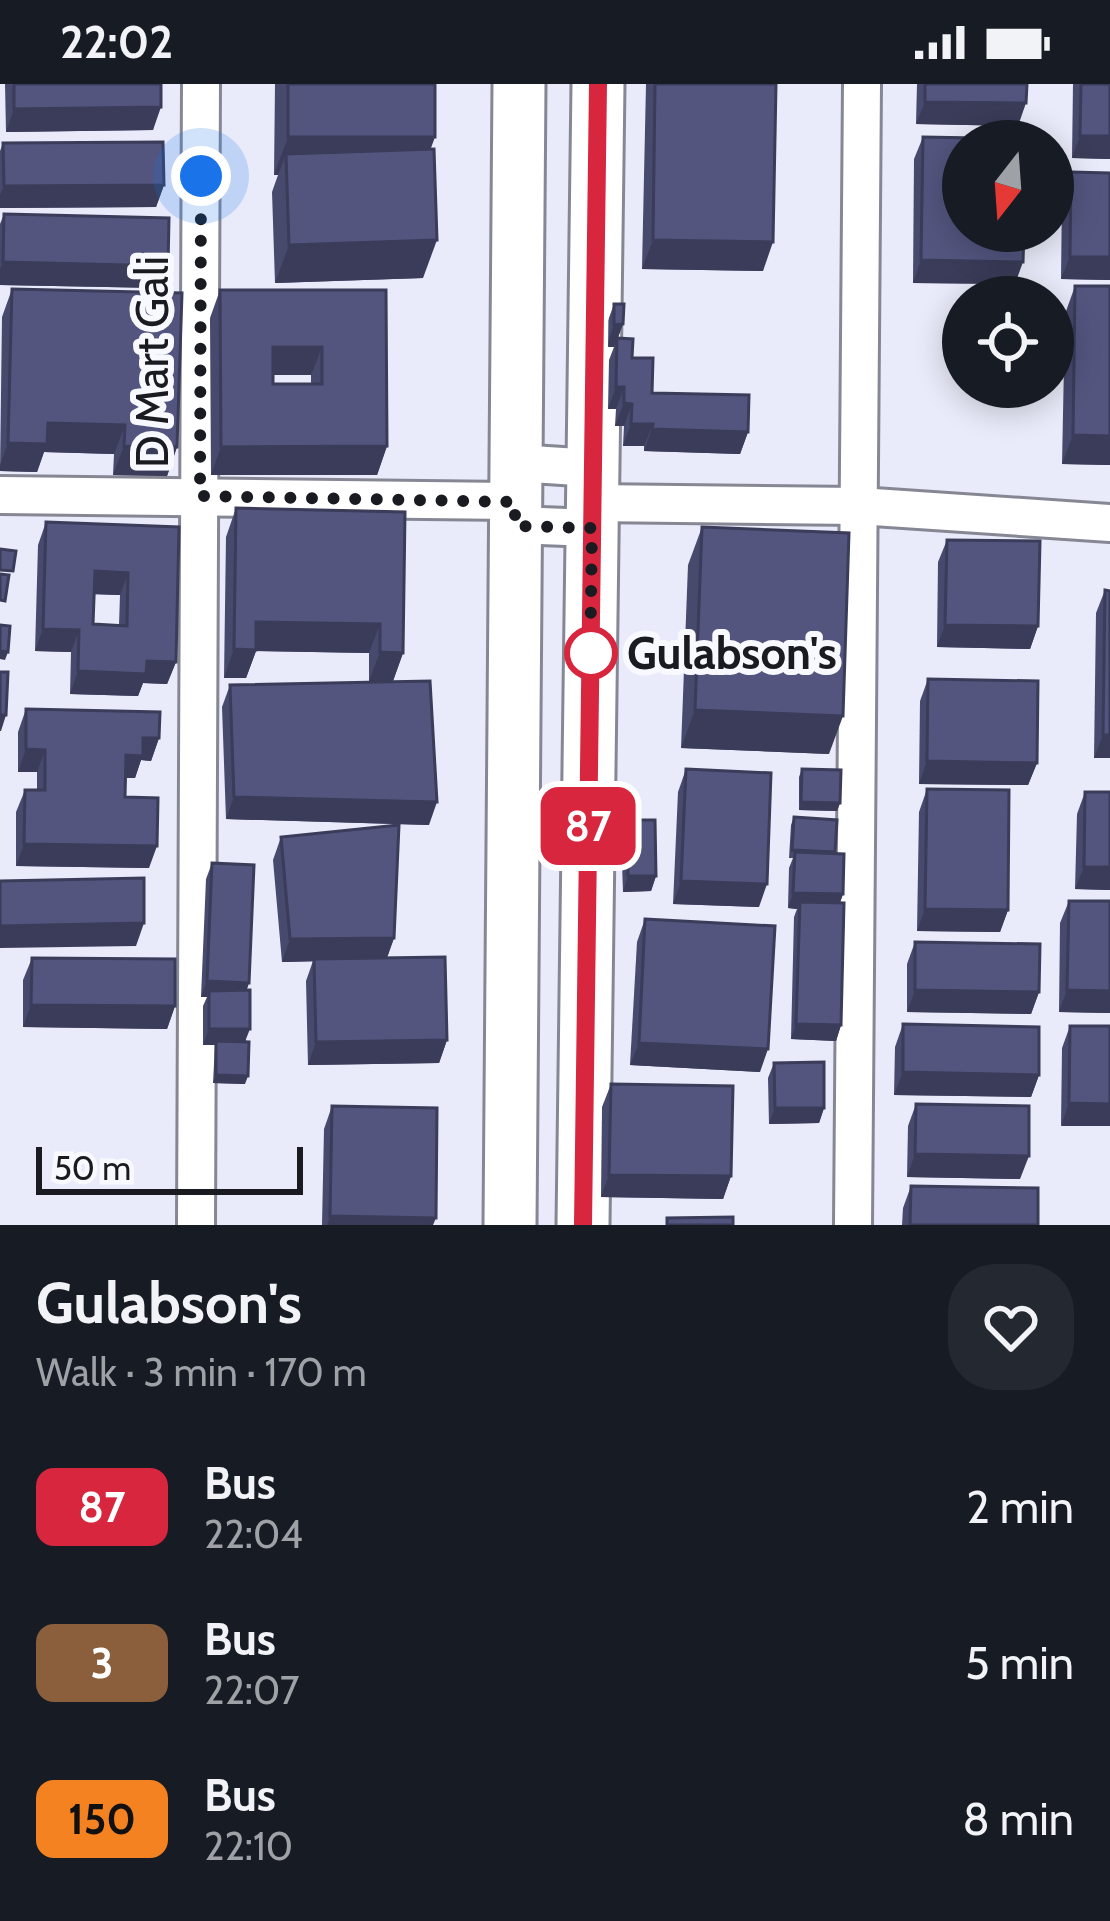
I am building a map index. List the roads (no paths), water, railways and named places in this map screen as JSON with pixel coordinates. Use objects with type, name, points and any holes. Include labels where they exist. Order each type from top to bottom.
[{"type":"main road","points":[[510,1225],[519,84]]},
{"type":"main road","points":[[583,1225],[598,84]]},
{"type":"street","name":"D Mart Gali","points":[[196,1225],[202,84]]},
{"type":"street","points":[[853,1225],[862,84]]},
{"type":"street","points":[[0,495],[515,497],[859,506],[1110,523]]},
{"type":"street","points":[[515,497],[593,500]]},
{"type":"place","name":"Gulabson's","points":[[591,653]]}]
